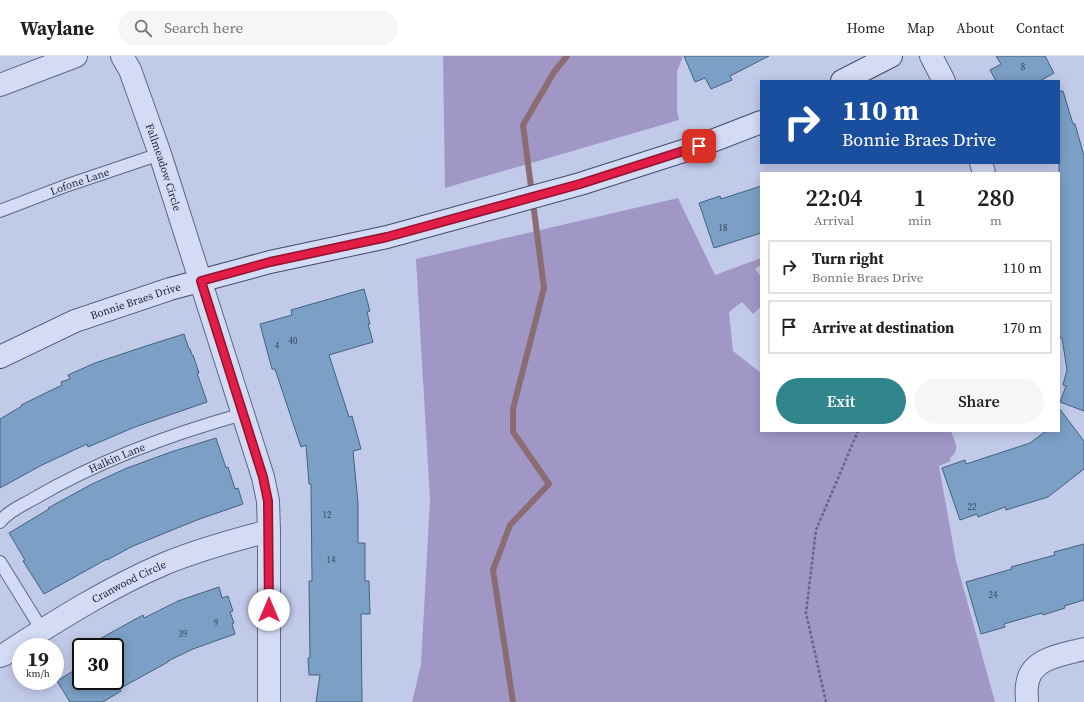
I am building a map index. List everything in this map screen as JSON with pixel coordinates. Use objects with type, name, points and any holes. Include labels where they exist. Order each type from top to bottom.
[{"type":"street","points":[[0,85],[76,56]]},
{"type":"street","name":"Fallmeadow Circle","points":[[122,56],[130,70],[160,154],[201,281]]},
{"type":"street","points":[[844,80],[890,56]]},
{"type":"street","points":[[931,56],[943,80]]},
{"type":"street","name":"Bonnie Braes Drive","points":[[0,357],[75,321],[141,298],[270,262],[387,237],[580,184],[677,154],[760,122]]},
{"type":"street","points":[[201,281],[263,477],[268,501],[269,702]]},
{"type":"street","name":"Cranwood Circle","points":[[0,656],[99,596],[133,578],[165,564],[229,542],[269,531]]},
{"type":"street","points":[[1027,702],[1027,686],[1029,676],[1034,668],[1046,660],[1084,649]]},
{"type":"lane","name":"Lofone Lane","points":[[0,211],[68,185],[160,154]]},
{"type":"lane","name":"Halkin Lane","points":[[0,522],[8,514],[55,486],[123,454],[189,430],[243,414]]},
{"type":"lane","points":[[0,562],[42,630]]},
{"type":"path","points":[[826,702],[806,613],[816,530],[858,432]]},
{"type":"shaded area","points":[[443,56],[683,56],[677,72],[677,111],[679,120],[445,188]]},
{"type":"shaded area","points":[[678,198],[715,275],[760,258],[760,266],[755,269],[760,276],[760,308],[753,314],[742,302],[729,312],[733,351],[760,372],[760,432],[951,432],[956,446],[955,452],[950,458],[951,461],[939,466],[956,561],[995,702],[412,702],[421,665],[430,500],[416,259]]},
{"type":"building","points":[[684,56],[769,56],[730,76],[732,80],[711,89],[705,78],[695,82]]},
{"type":"building","points":[[996,56],[1045,56],[1054,73],[1042,80],[995,80],[990,70],[1001,64]]},
{"type":"building","points":[[1060,91],[1063,91],[1073,124],[1075,124],[1084,156],[1084,411],[1060,402],[1066,386],[1063,385],[1067,370],[1062,338],[1060,338]]},
{"type":"building","points":[[760,186],[760,233],[714,248],[699,203],[720,196],[721,199]]},
{"type":"building","points":[[364,289],[370,311],[367,312],[370,324],[368,324],[373,342],[329,355],[349,417],[352,416],[361,449],[353,451],[358,503],[358,543],[365,543],[365,581],[369,581],[370,614],[361,614],[362,702],[316,702],[320,675],[309,675],[308,658],[310,658],[309,581],[312,581],[311,484],[309,484],[306,445],[301,447],[275,369],[272,369],[260,324],[292,315],[291,310]]},
{"type":"building","points":[[184,334],[189,349],[193,355],[199,373],[197,373],[207,402],[135,427],[88,447],[87,444],[42,465],[0,488],[0,419],[22,406],[21,405],[62,385],[61,382],[70,379],[68,375],[95,363]]},
{"type":"building","points":[[1060,409],[1084,441],[1084,469],[1048,497],[1006,510],[1005,507],[978,517],[977,514],[960,520],[942,468],[965,460],[966,464],[1030,443],[1045,432],[1060,432]]},
{"type":"building","points":[[216,438],[226,468],[228,467],[235,489],[238,488],[243,504],[197,520],[133,546],[44,594],[23,561],[25,560],[9,533],[49,509],[48,508],[92,484],[127,468]]},
{"type":"building","points":[[1084,544],[1084,600],[1064,606],[1065,608],[1043,615],[1042,613],[1004,624],[1005,627],[981,634],[966,582],[1012,569],[1011,567],[1055,555],[1054,552]]},
{"type":"building","points":[[219,587],[222,598],[228,596],[233,611],[230,612],[234,623],[232,624],[235,634],[193,649],[168,661],[124,686],[124,638],[101,638],[143,615],[144,618],[178,601]]},
{"type":"building","points":[[72,672],[72,690],[121,691],[103,702],[70,702],[63,690],[64,690],[64,677]]},
{"type":"waterway","points":[[513,702],[493,570],[510,525],[549,484],[513,432],[513,409],[544,288],[523,125],[554,72],[567,56]]},
{"type":"route","points":[[269,610],[268,501],[263,477],[201,281],[270,262],[387,237],[580,184],[699,146]]}]
